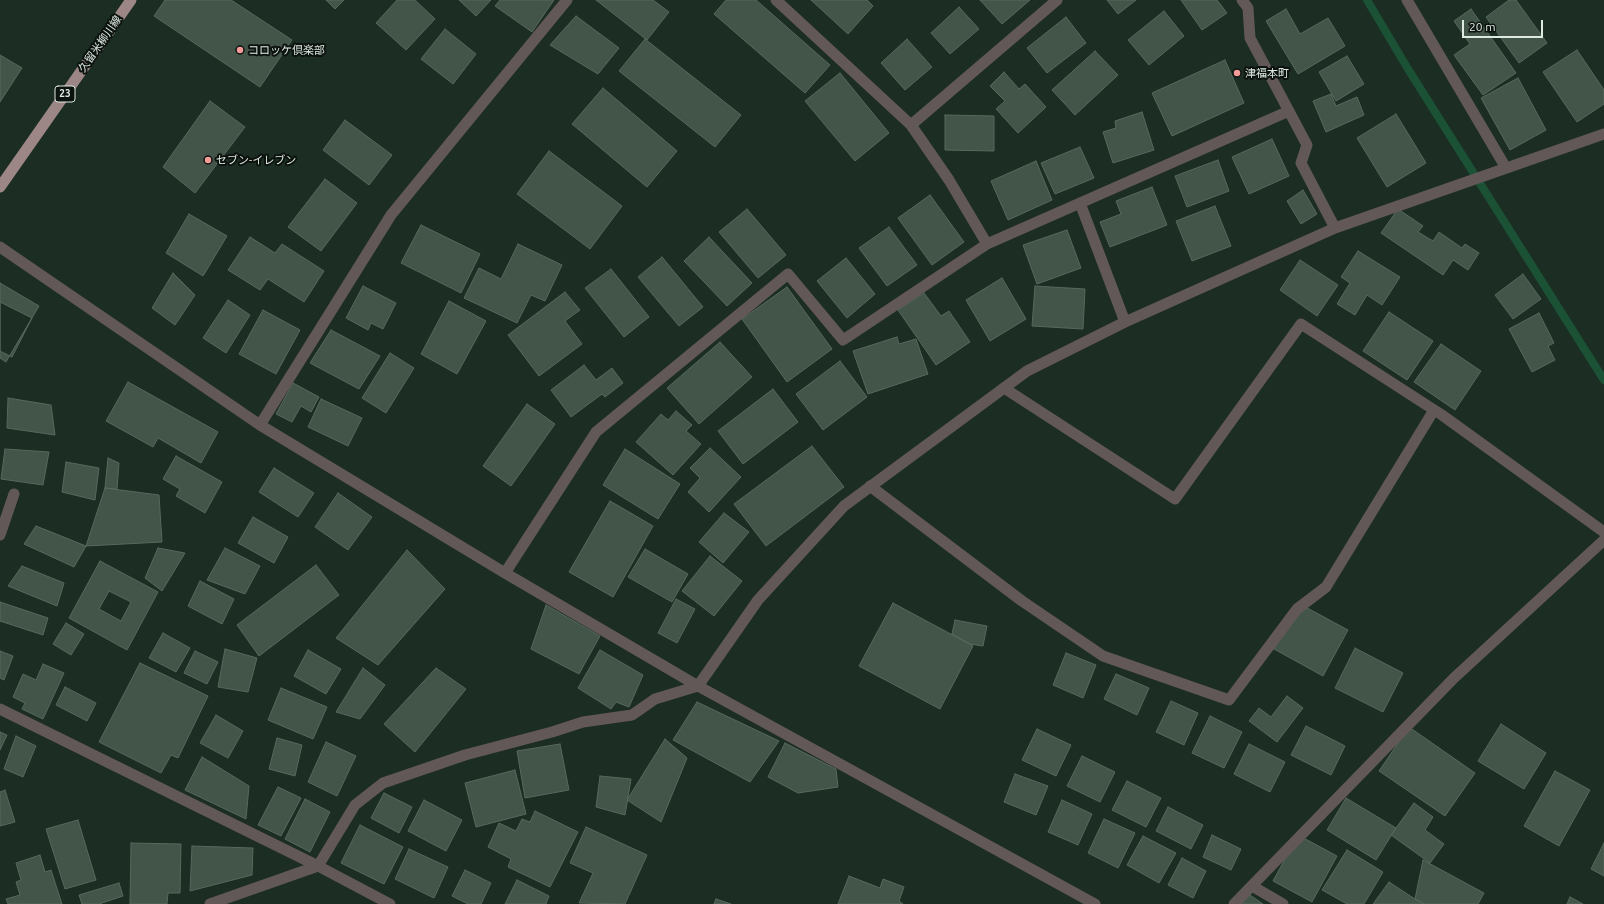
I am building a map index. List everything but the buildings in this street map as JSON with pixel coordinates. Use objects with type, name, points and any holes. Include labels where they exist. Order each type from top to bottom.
[{"type":"main road","name":"久留米柳川線","points":[[0,187],[130,0]]},
{"type":"street","points":[[260,425],[391,215],[567,0]]},
{"type":"street","points":[[776,0],[911,125],[949,180],[987,244]]},
{"type":"street","points":[[911,125],[1057,0]]},
{"type":"street","points":[[1242,0],[1248,8],[1250,38],[1307,145],[1301,163],[1335,228]]},
{"type":"street","points":[[1407,0],[1506,168]]},
{"type":"street","points":[[505,573],[596,432],[788,274],[843,340],[987,244],[1289,111]]},
{"type":"street","points":[[210,904],[318,866],[355,805],[383,783],[465,755],[552,732],[583,722],[632,715],[655,699],[698,686],[758,600],[844,506],[1026,371],[1125,322],[1335,228],[1604,134]]},
{"type":"street","points":[[1080,203],[1125,322]]},
{"type":"street","points":[[0,247],[260,425],[505,573],[698,686],[1095,904]]},
{"type":"street","points":[[1004,388],[1175,499],[1301,324],[1434,410],[1604,532]]},
{"type":"street","points":[[870,486],[1022,601],[1102,656],[1229,700],[1297,609],[1326,587],[1434,410]]},
{"type":"street","points":[[0,535],[14,494]]},
{"type":"street","points":[[1234,904],[1454,678],[1604,540]]},
{"type":"street","points":[[0,709],[318,866],[390,904]]},
{"type":"street","points":[[1252,886],[1283,904]]},
{"type":"waterway","points":[[1367,0],[1408,69],[1604,380]]},
{"type":"place","name":"コロッケ倶楽部","points":[[240,50]]},
{"type":"place","name":"津福本町","points":[[1237,73]]},
{"type":"place","name":"セブン-イレブン","points":[[208,160]]}]
